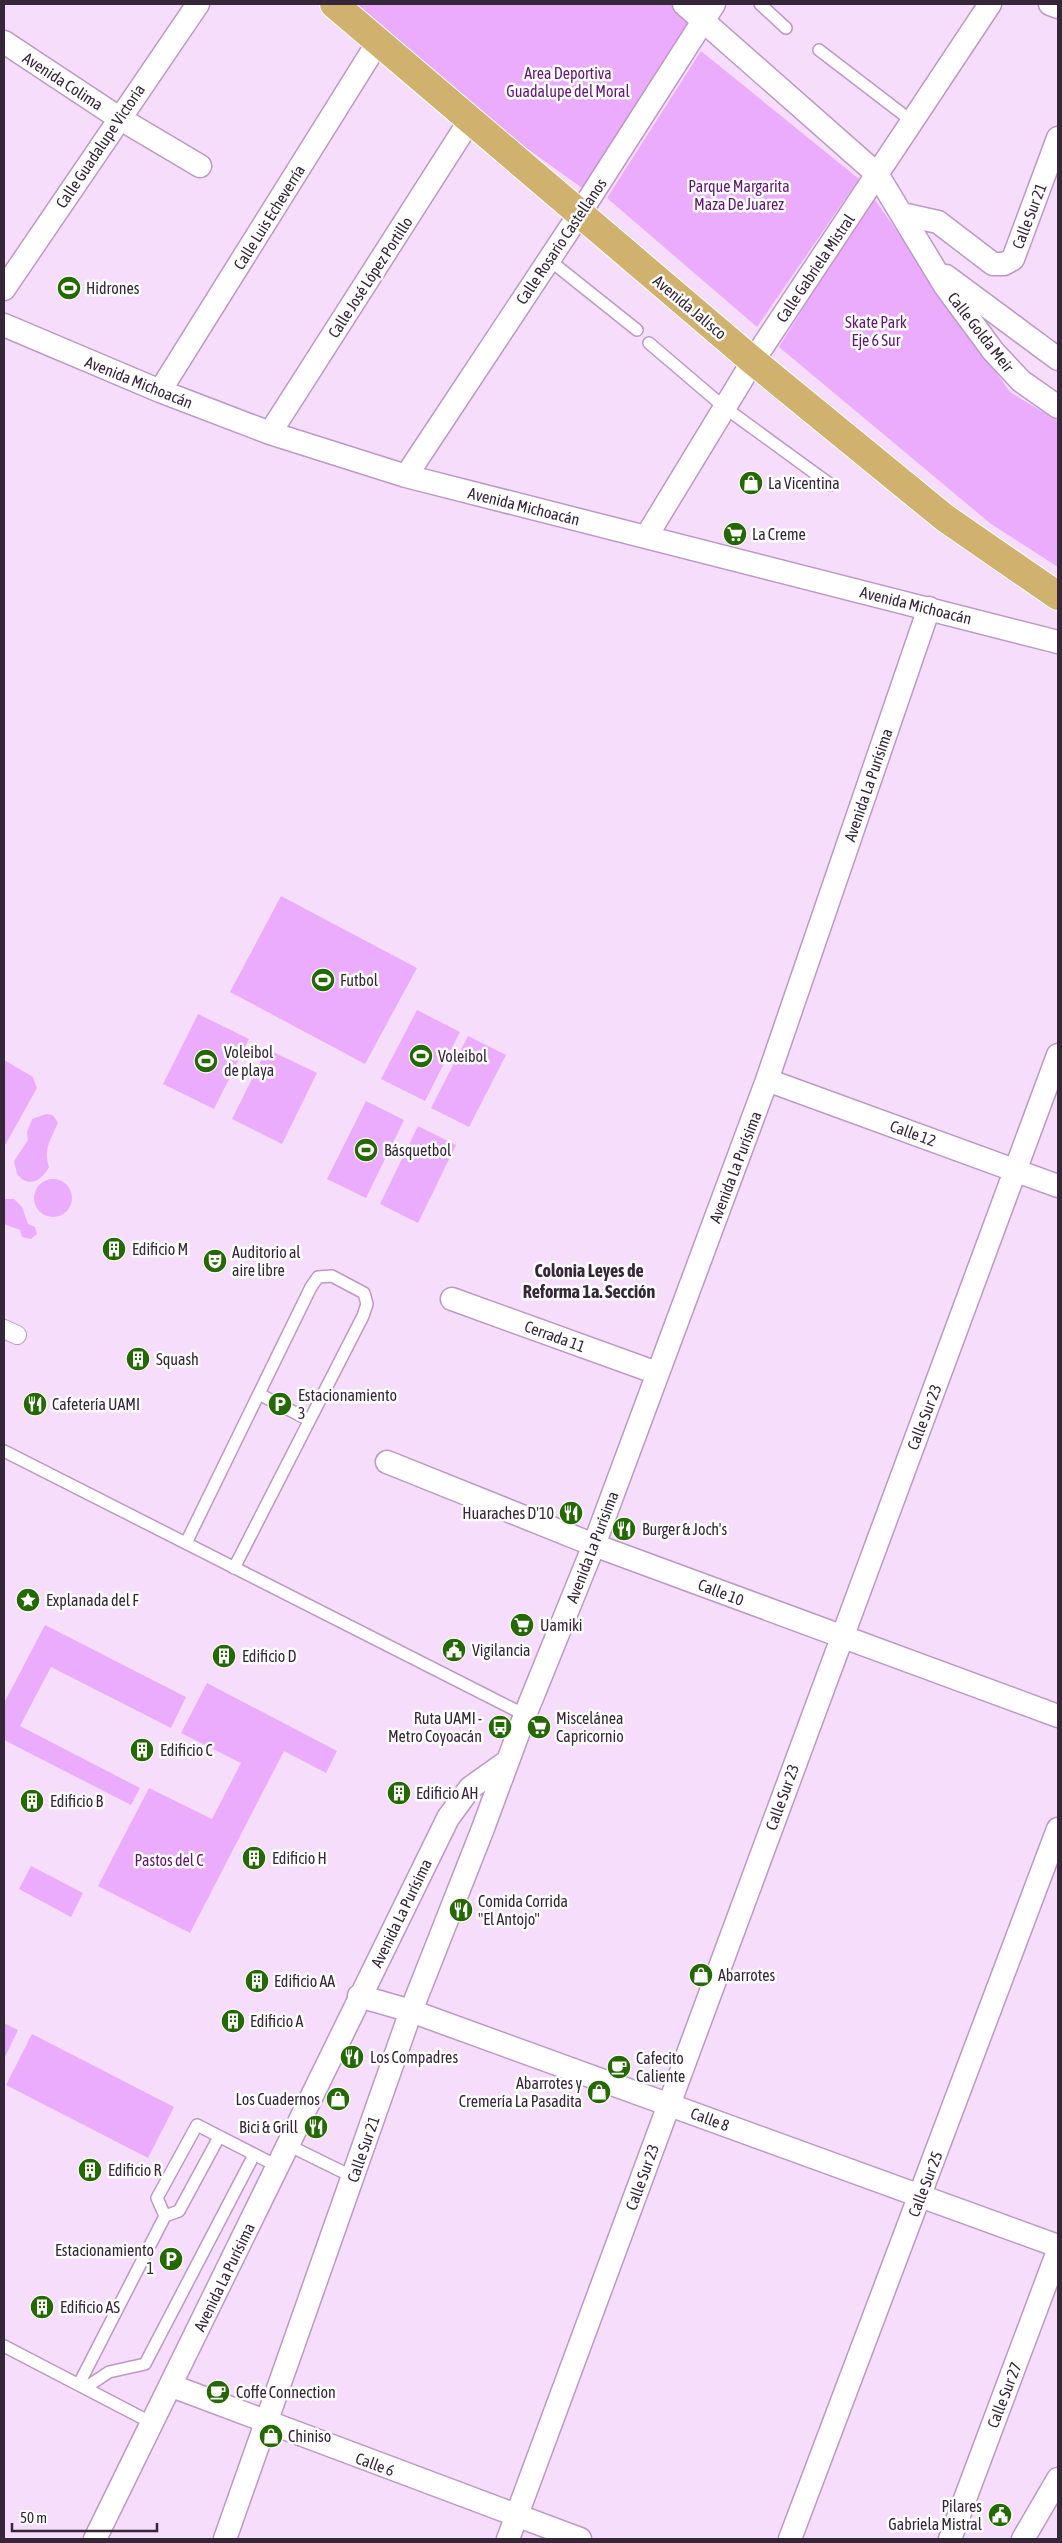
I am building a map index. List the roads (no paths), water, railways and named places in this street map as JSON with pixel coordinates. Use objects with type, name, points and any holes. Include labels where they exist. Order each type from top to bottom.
[{"type":"main road","name":"Avenida Jalisco","points":[[334,4],[753,361],[945,518],[1058,596]]},
{"type":"street","name":"Calle Guadalupe Victoria","points":[[4,289],[198,4]]},
{"type":"street","points":[[684,4],[709,12],[877,174]]},
{"type":"street","name":"Calle Gabriela Mistral","points":[[646,537],[753,361],[990,4]]},
{"type":"street","points":[[1050,4],[1058,7]]},
{"type":"street","name":"Calle Rosario Castellanos","points":[[406,476],[548,259],[580,214],[709,12]]},
{"type":"street","name":"Avenida Colima","points":[[4,42],[119,118],[200,166]]},
{"type":"street","name":"Calle Luis Echeverría","points":[[160,391],[378,42]]},
{"type":"street","name":"Calle José López Portillo","points":[[270,433],[470,120]]},
{"type":"street","name":"Calle Sur 21","points":[[902,214],[938,222],[994,264],[1004,264],[1013,258],[1058,138]]},
{"type":"street","name":"Calle Golda Meir","points":[[877,174],[945,286],[993,351],[1021,381],[1058,407]]},
{"type":"street","name":"Calle Golda Meir","points":[[935,268],[1058,359]]},
{"type":"street","name":"Avenida Michoacán","points":[[4,325],[160,391],[270,433],[406,476],[1058,642]]},
{"type":"street","name":"Avenida La Purísima","points":[[94,2539],[172,2386],[359,1996],[448,1818],[470,1788],[508,1761],[525,1714],[594,1544],[767,1080],[929,608]]},
{"type":"street","name":"Calle Sur 23","points":[[508,2539],[841,1637],[1017,1170],[1058,1055]]},
{"type":"street","name":"Calle 12","points":[[767,1080],[1058,1186]]},
{"type":"street","name":"Cerrada 11","points":[[452,1299],[657,1373]]},
{"type":"street","name":"Calle 10","points":[[387,1462],[594,1544],[1058,1716]]},
{"type":"street","name":"Calle Sur 21","points":[[225,2539],[410,2011],[508,1761]]},
{"type":"street","name":"Calle Sur 25","points":[[790,2539],[1058,1828]]},
{"type":"street","name":"Calle 8","points":[[359,1996],[410,2011],[1058,2246]]},
{"type":"street","name":"Calle Sur 27","points":[[950,2539],[1058,2251]]},
{"type":"street","name":"Calle 6","points":[[172,2386],[580,2539]]},
{"type":"street","points":[[1023,2539],[1058,2478]]},
{"type":"lane","points":[[760,4],[786,28]]},
{"type":"lane","points":[[819,50],[913,122]]},
{"type":"lane","points":[[548,259],[637,330]]},
{"type":"lane","points":[[649,343],[724,407],[831,485]]},
{"type":"lane","points":[[186,1542],[311,1287],[318,1277],[332,1276],[364,1292],[367,1304],[363,1316],[234,1568]]},
{"type":"lane","points":[[259,1394],[309,1420]]},
{"type":"lane","points":[[4,1451],[525,1714]]},
{"type":"lane","points":[[165,2216],[157,2198],[197,2125],[254,2156],[277,2166]]},
{"type":"lane","points":[[82,2386],[165,2216],[179,2211],[219,2137]]},
{"type":"lane","points":[[288,2145],[353,2177]]},
{"type":"lane","points":[[82,2386],[109,2372],[146,2364],[254,2156]]},
{"type":"lane","points":[[4,2346],[152,2423]]},
{"type":"place","name":"Hidrones","points":[[69,288]]},
{"type":"place","name":"La Vicentina","points":[[751,483]]},
{"type":"place","name":"La Creme","points":[[735,534]]},
{"type":"place","name":"Futbol","points":[[323,980]]},
{"type":"place","name":"Voleibol","points":[[421,1056]]},
{"type":"place","name":"Voleibol de playa","points":[[206,1061]]},
{"type":"place","name":"Básquetbol","points":[[366,1150]]},
{"type":"place","name":"Edificio M","points":[[114,1249]]},
{"type":"place","name":"Auditorio al aire libre","points":[[215,1261]]},
{"type":"place","name":"Squash","points":[[138,1359]]},
{"type":"place","name":"Cafetería UAMI","points":[[35,1404]]},
{"type":"place","name":"Estacionamiento 3","points":[[280,1404]]},
{"type":"place","name":"Huaraches D'10","points":[[571,1513]]},
{"type":"place","name":"Burger & Joch's","points":[[624,1529]]},
{"type":"place","name":"Explanada del F","points":[[28,1600]]},
{"type":"place","name":"Uamiki","points":[[522,1625]]},
{"type":"place","name":"Vigilancia","points":[[454,1650]]},
{"type":"place","name":"Edificio D","points":[[224,1656]]},
{"type":"place","name":"Ruta UAMI - Metro Coyoacán","points":[[500,1727]]},
{"type":"place","name":"Miscelánea Capricornio","points":[[539,1727]]},
{"type":"place","name":"Edificio C","points":[[142,1750]]},
{"type":"place","name":"Edificio AH","points":[[399,1793]]},
{"type":"place","name":"Edificio B","points":[[32,1801]]},
{"type":"place","name":"Edificio H","points":[[254,1858]]},
{"type":"place","name":"Comida Corrida \"El Antojo\"","points":[[461,1910]]},
{"type":"place","name":"Abarrotes","points":[[701,1975]]},
{"type":"place","name":"Edificio AA","points":[[257,1981]]},
{"type":"place","name":"Edificio A","points":[[233,2021]]},
{"type":"place","name":"Los Compadres","points":[[352,2057]]},
{"type":"place","name":"Cafecito Caliente","points":[[619,2067]]},
{"type":"place","name":"Abarrotes y Cremería La Pasadita","points":[[599,2092]]},
{"type":"place","name":"Los Cuadernos","points":[[338,2099]]},
{"type":"place","name":"Bici & Grill","points":[[316,2127]]},
{"type":"place","name":"Edificio R","points":[[90,2170]]},
{"type":"place","name":"Estacionamiento 1","points":[[171,2259]]},
{"type":"place","name":"Edificio AS","points":[[42,2307]]},
{"type":"place","name":"Coffe Connection","points":[[218,2392]]},
{"type":"place","name":"Chiniso","points":[[271,2436]]},
{"type":"place","name":"Pilares Gabriela Mistral","points":[[1000,2515]]},
{"type":"district","name":"Colonia Leyes de Reforma 1a. Sección","points":[[589,1281]]},
{"type":"park label","name":"Area Deportiva Guadalupe del Moral","points":[[568,82]]},
{"type":"park label","name":"Parque Margarita Maza De Juarez","points":[[739,195]]},
{"type":"park label","name":"Skate Park Eje 6 Sur","points":[[876,331]]},
{"type":"park label","name":"Pastos del C","points":[[169,1860]]}]
